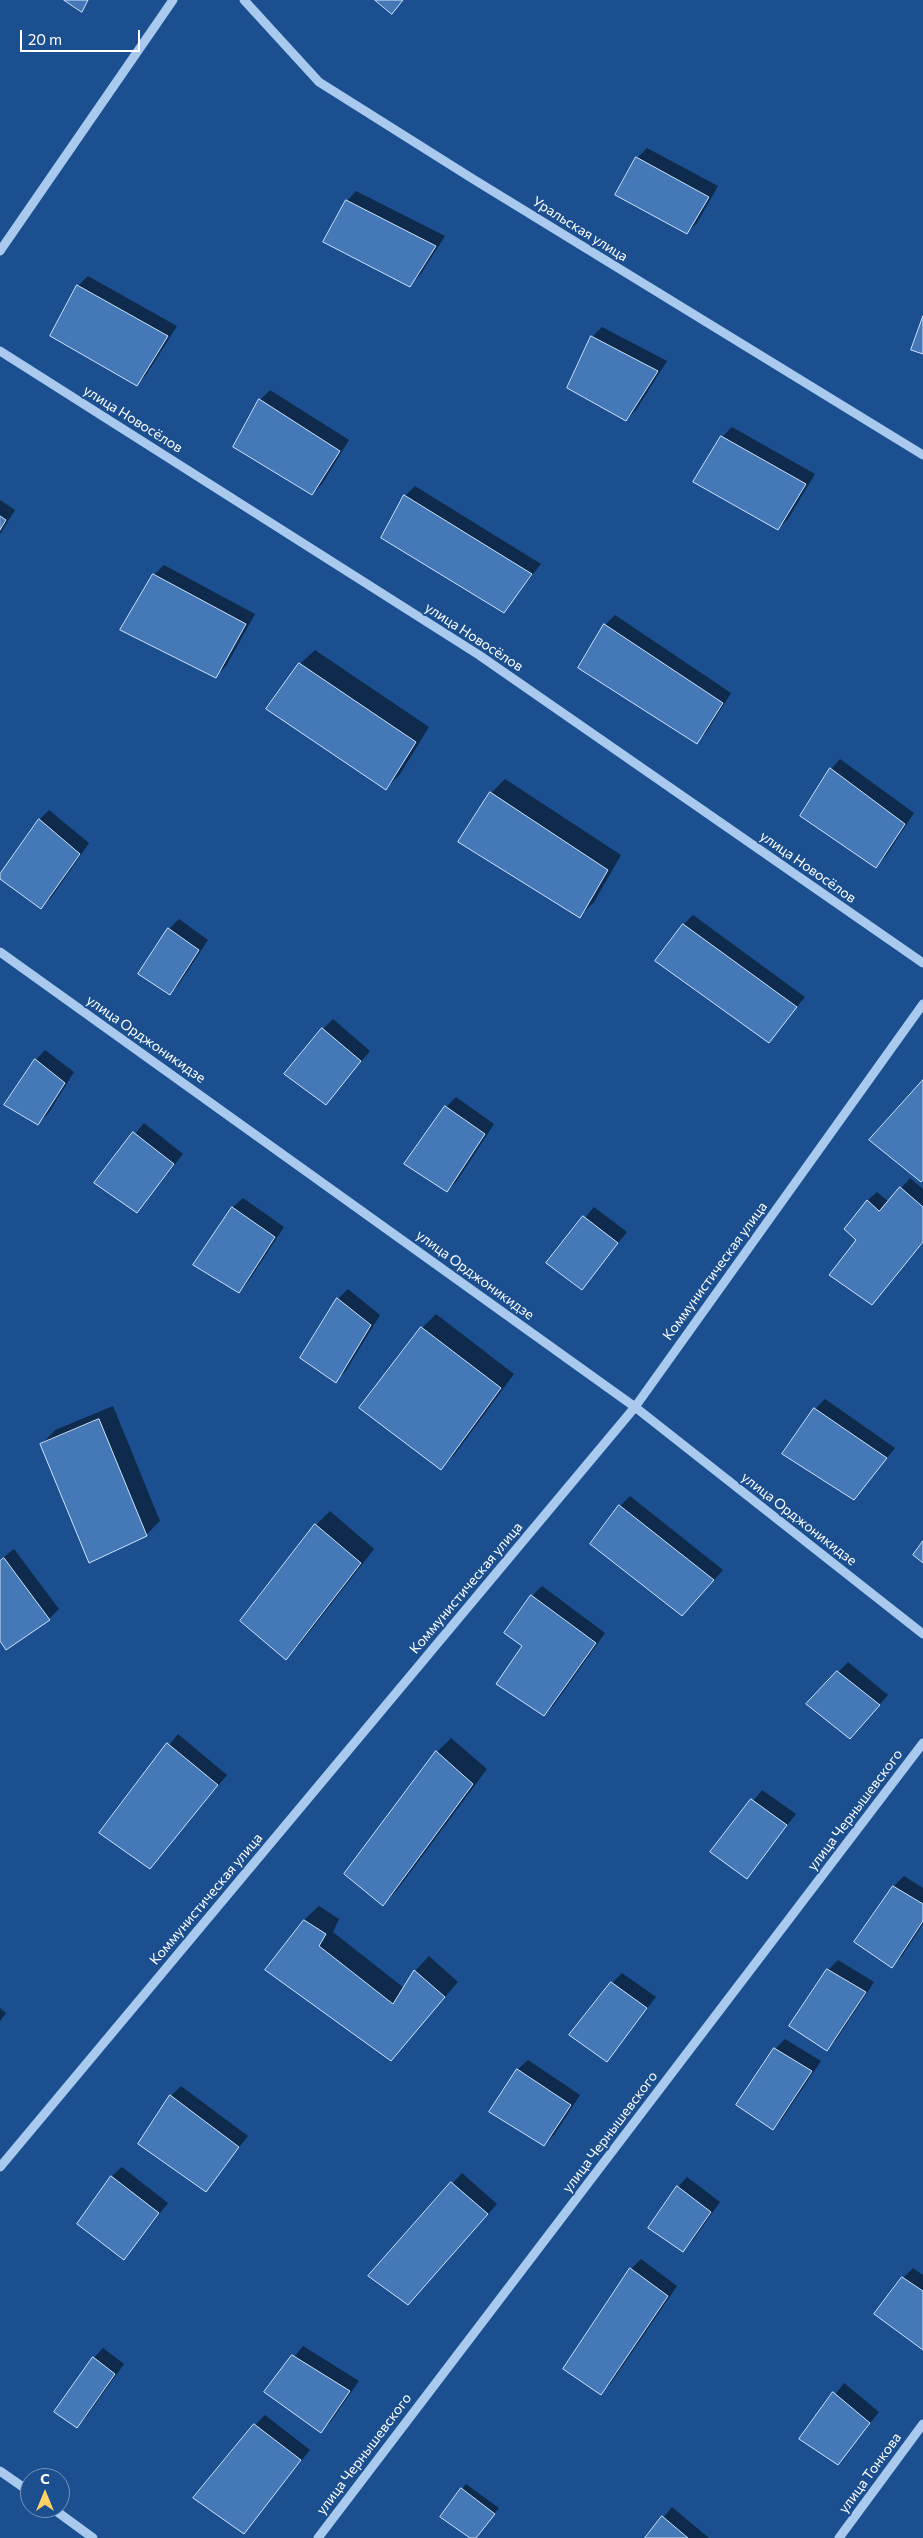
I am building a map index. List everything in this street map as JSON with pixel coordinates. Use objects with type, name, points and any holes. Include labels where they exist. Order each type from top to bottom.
[{"type":"street","points":[[0,251],[173,0]]},
{"type":"street","name":"Уральская улица","points":[[244,0],[319,82],[923,455]]},
{"type":"street","name":"улица Новосёлов","points":[[0,351],[478,655],[923,963]]},
{"type":"street","name":"улица Орджоникидзе","points":[[0,952],[635,1407],[923,1634]]},
{"type":"street","name":"Коммунистическая улица","points":[[0,2168],[635,1407],[923,1004]]},
{"type":"street","name":"улица Чернышевского","points":[[318,2538],[923,1743]]},
{"type":"street","name":"улица Тонкова","points":[[839,2538],[923,2424]]},
{"type":"street","points":[[0,2470],[20,2485]]},
{"type":"street","points":[[66,2518],[93,2538]]},
{"type":"building","points":[[64,0],[88,0],[82,12]]},
{"type":"building","points":[[375,0],[403,0],[392,14]]},
{"type":"building","points":[[636,157],[709,197],[687,234],[615,195]]},
{"type":"building","points":[[346,200],[436,246],[410,287],[323,242]]},
{"type":"building","points":[[77,285],[168,336],[137,386],[50,336]]},
{"type":"building","points":[[923,316],[923,354],[911,350]]},
{"type":"building","points":[[591,336],[658,371],[626,421],[567,388]]},
{"type":"building","points":[[259,399],[340,451],[312,495],[233,447]]},
{"type":"building","points":[[721,436],[806,484],[778,530],[693,482]]},
{"type":"building","points":[[404,495],[532,574],[504,613],[381,538]]},
{"type":"building","points":[[0,516],[6,520],[0,530]]},
{"type":"building","points":[[153,574],[246,624],[216,678],[120,630]]},
{"type":"building","points":[[604,624],[723,703],[697,744],[578,668]]},
{"type":"building","points":[[299,663],[416,742],[386,790],[266,709]]},
{"type":"building","points":[[830,768],[905,824],[876,868],[800,816]]},
{"type":"building","points":[[490,792],[608,870],[580,918],[458,842]]},
{"type":"building","points":[[39,819],[80,854],[41,909],[0,879],[0,874]]},
{"type":"building","points":[[683,924],[797,1007],[769,1043],[655,961]]},
{"type":"building","points":[[168,928],[199,950],[170,995],[138,974]]},
{"type":"building","points":[[322,1028],[361,1061],[326,1105],[284,1074]]},
{"type":"building","points":[[35,1059],[65,1083],[38,1125],[4,1105]]},
{"type":"building","points":[[923,1080],[923,1180],[921,1182],[869,1140]]},
{"type":"building","points":[[445,1106],[485,1134],[447,1192],[404,1164]]},
{"type":"building","points":[[133,1132],[174,1164],[137,1213],[94,1183]]},
{"type":"building","points":[[900,1187],[923,1207],[923,1242],[872,1305],[829,1275],[856,1240],[844,1229],[867,1200],[879,1211]]},
{"type":"building","points":[[232,1207],[275,1237],[239,1293],[193,1265]]},
{"type":"building","points":[[583,1216],[618,1243],[582,1290],[546,1263]]},
{"type":"building","points":[[337,1298],[371,1325],[336,1383],[300,1358]]},
{"type":"building","points":[[421,1327],[501,1388],[441,1470],[359,1408]]},
{"type":"building","points":[[814,1408],[887,1458],[854,1500],[782,1454]]},
{"type":"building","points":[[99,1419],[147,1536],[89,1563],[40,1444]]},
{"type":"building","points":[[619,1505],[714,1580],[682,1616],[590,1544]]},
{"type":"building","points":[[315,1524],[361,1563],[286,1660],[240,1621]]},
{"type":"building","points":[[923,1541],[923,1563],[913,1555]]},
{"type":"building","points":[[4,1558],[50,1620],[6,1650],[0,1641],[0,1561]]},
{"type":"building","points":[[531,1595],[596,1643],[544,1716],[496,1684],[522,1646],[504,1633]]},
{"type":"building","points":[[837,1671],[880,1705],[850,1739],[806,1704]]},
{"type":"building","points":[[167,1743],[218,1785],[150,1869],[99,1833]]},
{"type":"building","points":[[436,1751],[473,1784],[383,1906],[344,1874]]},
{"type":"building","points":[[751,1799],[787,1825],[747,1879],[710,1852]]},
{"type":"building","points":[[893,1886],[923,1904],[923,1921],[892,1968],[854,1942]]},
{"type":"building","points":[[304,1920],[326,1934],[319,1946],[393,2004],[414,1970],[445,1997],[391,2061],[265,1970]]},
{"type":"building","points":[[827,1969],[866,1992],[827,2051],[789,2026]]},
{"type":"building","points":[[611,1982],[647,2008],[607,2062],[569,2035]]},
{"type":"building","points":[[774,2048],[812,2071],[773,2130],[736,2105]]},
{"type":"building","points":[[517,2069],[571,2105],[544,2146],[489,2112]]},
{"type":"building","points":[[170,2095],[239,2147],[206,2192],[138,2144]]},
{"type":"building","points":[[111,2176],[159,2213],[124,2260],[77,2224]]},
{"type":"building","points":[[451,2182],[488,2214],[408,2305],[368,2276]]},
{"type":"building","points":[[677,2186],[711,2212],[683,2252],[648,2228]]},
{"type":"building","points":[[630,2268],[668,2296],[601,2395],[563,2369]]},
{"type":"building","points":[[902,2277],[923,2291],[923,2350],[874,2314]]},
{"type":"building","points":[[292,2355],[350,2391],[321,2433],[264,2392]]},
{"type":"building","points":[[93,2357],[115,2374],[77,2428],[54,2412]]},
{"type":"building","points":[[833,2392],[870,2423],[838,2465],[799,2439]]},
{"type":"building","points":[[254,2424],[301,2460],[244,2534],[193,2498]]},
{"type":"building","points":[[461,2488],[495,2514],[476,2538],[470,2538],[440,2517]]},
{"type":"building","points":[[662,2516],[688,2538],[645,2538]]}]
